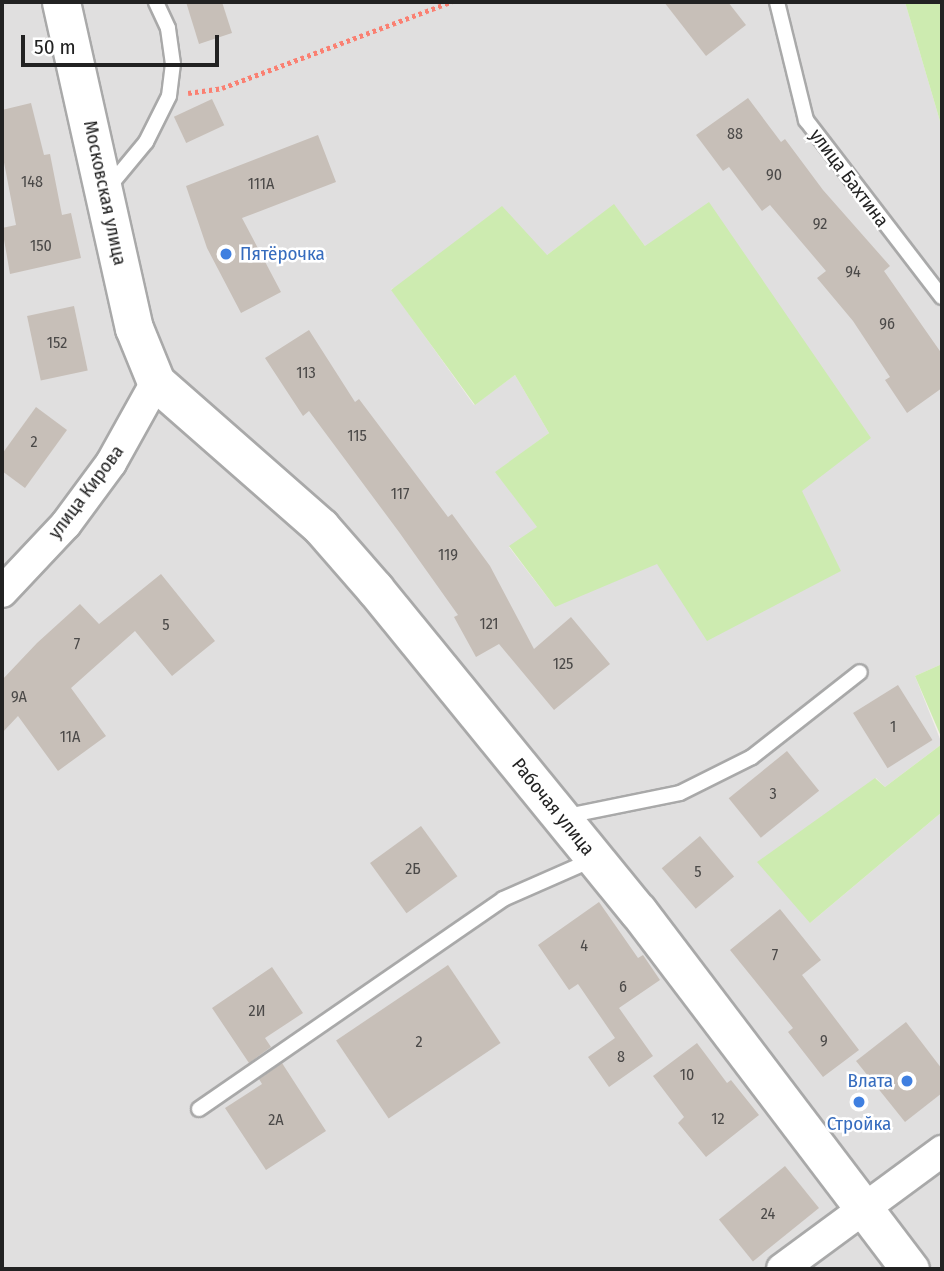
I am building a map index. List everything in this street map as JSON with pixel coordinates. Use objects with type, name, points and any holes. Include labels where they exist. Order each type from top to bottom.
[{"type":"street","name":"Московская улица","points":[[61,2],[106,190],[134,328],[156,382]]},
{"type":"street","name":"улица Кирова","points":[[2,592],[66,524],[111,463],[156,382]]},
{"type":"street","name":"Рабочая улица","points":[[156,382],[321,527],[595,859],[910,1269]]},
{"type":"street","points":[[782,1269],[942,1151]]},
{"type":"lane","points":[[106,190],[146,142],[169,96],[173,64],[168,28],[156,2]]},
{"type":"lane","name":"улица Бахтина","points":[[776,2],[806,120],[942,298]]},
{"type":"lane","points":[[561,817],[680,793],[752,757],[860,672]]},
{"type":"lane","points":[[199,1109],[503,899],[595,859]]},
{"type":"path","points":[[169,96],[222,88],[451,2]]},
{"type":"shaded area","points":[[2,2],[905,2],[942,128],[942,664],[915,676],[942,744],[885,787],[876,778],[810,923],[942,812],[942,1269],[2,1269]],"holes":[[[614,205],[645,246],[555,607],[509,547],[538,528],[496,472],[549,433],[515,375],[474,405],[391,289],[547,255]]]},
{"type":"green space","points":[[905,2],[942,2],[942,128]]},
{"type":"green space","points":[[709,202],[871,438],[802,491],[841,571],[707,641],[657,564],[555,607],[509,546],[537,527],[495,472],[549,433],[515,375],[475,405],[391,290],[502,206],[547,255],[614,204],[645,246]]},
{"type":"green space","points":[[942,664],[942,739],[915,676]]},
{"type":"green space","points":[[942,744],[942,812],[810,923],[757,862],[875,778],[885,787]]},
{"type":"building","points":[[186,2],[222,2],[232,33],[199,44]]},
{"type":"building","points":[[664,2],[728,2],[746,25],[706,56]]},
{"type":"building","points":[[748,98],[781,142],[785,139],[823,190],[890,266],[884,271],[942,354],[942,388],[907,413],[885,380],[890,377],[853,321],[817,278],[826,271],[770,205],[762,211],[729,167],[723,171],[696,135]]},
{"type":"building","points":[[212,99],[224,125],[186,143],[174,117]]},
{"type":"building","points":[[31,103],[44,155],[50,154],[62,215],[71,213],[81,258],[10,274],[2,228],[16,225],[2,152],[2,110]]},
{"type":"building","points":[[318,135],[336,182],[242,218],[281,292],[241,313],[207,248],[186,186]]},
{"type":"building","points":[[74,306],[88,371],[41,381],[27,316]]},
{"type":"building","points":[[309,330],[355,402],[359,399],[448,517],[452,514],[490,566],[534,649],[571,617],[610,664],[554,710],[499,644],[476,657],[454,617],[458,615],[309,411],[303,416],[265,358]]},
{"type":"building","points":[[36,407],[67,430],[25,488],[2,471],[2,454]]},
{"type":"building","points":[[161,574],[215,641],[172,676],[135,631],[71,688],[106,736],[58,771],[18,716],[2,733],[2,680],[37,643],[80,604],[99,624]]},
{"type":"building","points":[[898,685],[932,740],[887,768],[853,713]]},
{"type":"building","points":[[787,751],[819,791],[761,838],[729,798]]},
{"type":"building","points":[[421,826],[457,876],[406,913],[370,863]]},
{"type":"building","points":[[700,836],[734,877],[696,909],[662,868]]},
{"type":"building","points":[[599,902],[638,958],[643,955],[660,980],[619,1008],[653,1056],[609,1087],[588,1057],[615,1038],[578,984],[569,990],[538,945]]},
{"type":"building","points":[[780,909],[821,960],[802,975],[859,1050],[823,1077],[788,1032],[793,1028],[730,950]]},
{"type":"building","points":[[448,965],[501,1043],[389,1118],[336,1040]]},
{"type":"building","points":[[272,967],[303,1013],[265,1038],[271,1047],[249,1063],[212,1008]]},
{"type":"building","name":"Влата","points":[[906,1022],[942,1069],[942,1093],[905,1122],[856,1061]]},
{"type":"building","points":[[697,1043],[727,1083],[731,1080],[759,1115],[706,1157],[678,1123],[684,1117],[653,1076]]},
{"type":"building","points":[[282,1063],[326,1131],[266,1170],[225,1108],[262,1084],[259,1079]]},
{"type":"building","points":[[785,1166],[819,1208],[753,1261],[719,1219]]},
{"type":"place","name":"Пятёрочка","points":[[226,254]]},
{"type":"place","name":"Влата","points":[[907,1081]]},
{"type":"place","name":"Стройка","points":[[859,1102]]}]
